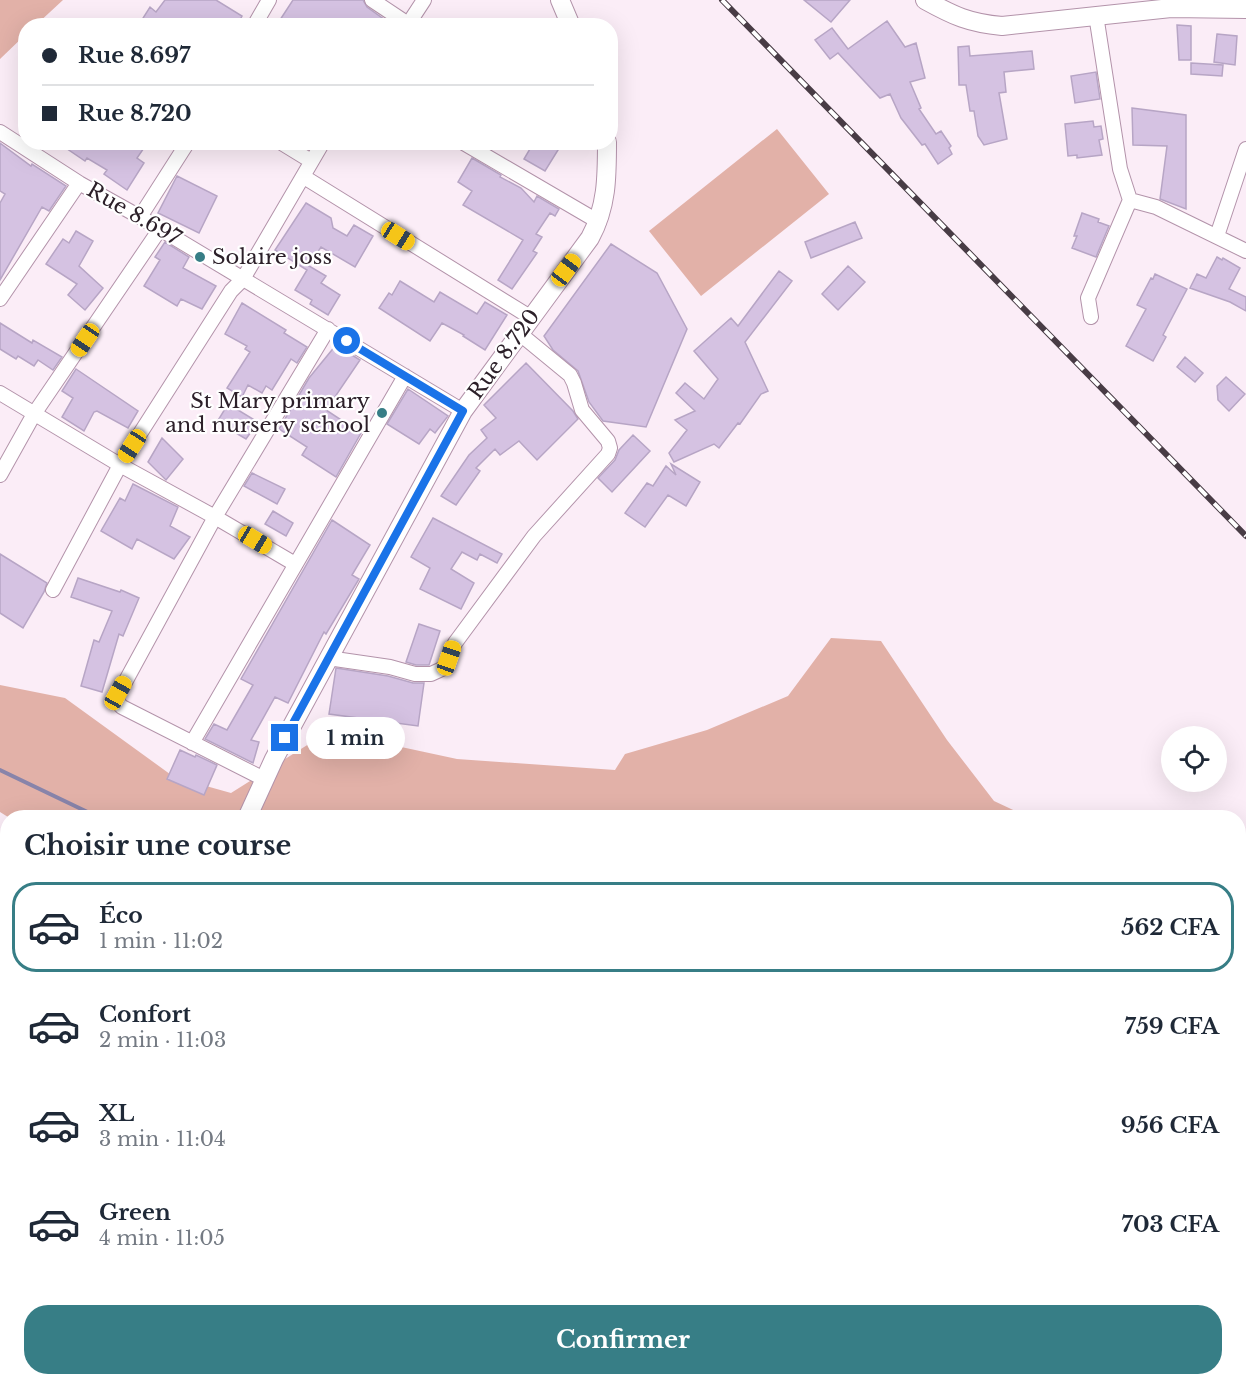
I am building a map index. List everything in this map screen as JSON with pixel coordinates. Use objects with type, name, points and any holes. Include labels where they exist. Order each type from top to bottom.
[{"type":"main road","points":[[560,0],[567,18]]},
{"type":"main road","points":[[925,0],[955,17],[980,24],[1002,26],[1096,15],[1133,5],[1171,8],[1227,4],[1246,9]]},
{"type":"main road","name":"Rue 8.720","points":[[250,810],[264,779],[328,658],[463,411],[590,238],[598,222],[606,188],[607,150]]},
{"type":"street","points":[[259,18],[269,0]]},
{"type":"street","points":[[372,0],[399,18]]},
{"type":"street","points":[[413,18],[424,0]]},
{"type":"street","points":[[1091,317],[1088,298],[1130,200],[1120,169],[1096,15]]},
{"type":"street","points":[[0,132],[18,144]]},
{"type":"street","points":[[1217,236],[1246,149]]},
{"type":"street","points":[[28,150],[79,183]]},
{"type":"street","points":[[140,217],[183,150]]},
{"type":"street","points":[[293,150],[311,161]]},
{"type":"street","points":[[53,590],[120,465],[231,291],[243,279],[318,150]]},
{"type":"street","points":[[476,150],[598,222]]},
{"type":"street","points":[[304,177],[530,318]]},
{"type":"street","name":"Rue 8.697","points":[[0,299],[79,183],[140,217],[463,411]]},
{"type":"street","points":[[1130,200],[1156,207],[1246,251]]},
{"type":"street","points":[[0,475],[34,414],[160,229]]},
{"type":"street","points":[[264,779],[122,707],[117,697],[215,517],[328,329]]},
{"type":"street","points":[[328,658],[390,667],[415,674],[430,674],[444,668],[454,643],[534,536],[608,454],[610,448],[608,441],[582,410],[570,375],[519,333]]},
{"type":"street","points":[[192,743],[405,376]]},
{"type":"street","points":[[0,393],[120,465],[296,564]]},
{"type":"shaded area","points":[[0,0],[63,0],[44,18],[18,18],[18,42],[0,59]]},
{"type":"shaded area","points":[[777,129],[829,194],[701,296],[649,231]]},
{"type":"shaded area","points":[[831,638],[881,641],[947,740],[994,801],[1013,810],[0,810],[0,685],[65,698],[174,777],[231,793],[320,737],[364,739],[457,759],[615,770],[625,754],[707,730],[788,696]]},
{"type":"building","points":[[165,0],[216,0],[242,16],[241,18],[143,18],[150,7],[156,12]]},
{"type":"building","points":[[293,0],[363,0],[367,7],[382,18],[281,18]]},
{"type":"building","points":[[804,0],[850,0],[831,22]]},
{"type":"building","points":[[887,21],[905,47],[916,43],[925,78],[910,82],[921,108],[919,109],[936,134],[941,131],[951,146],[949,148],[952,154],[938,164],[925,144],[922,145],[901,118],[890,94],[880,98],[838,53],[830,59],[815,40],[832,28],[848,49]]},
{"type":"building","points":[[1177,25],[1191,26],[1191,60],[1179,60]]},
{"type":"building","points":[[1217,34],[1237,36],[1235,65],[1214,62]]},
{"type":"building","points":[[969,46],[970,56],[1032,51],[1034,69],[1004,72],[1006,92],[999,93],[1007,139],[984,145],[978,136],[974,111],[970,111],[966,85],[959,85],[958,47]]},
{"type":"building","points":[[1191,63],[1223,65],[1222,76],[1191,74]]},
{"type":"building","points":[[1096,72],[1100,99],[1075,103],[1071,76]]},
{"type":"building","points":[[1132,108],[1186,115],[1186,209],[1160,199],[1167,146],[1133,145]]},
{"type":"building","points":[[1093,121],[1094,127],[1101,126],[1103,139],[1099,140],[1102,155],[1077,158],[1077,155],[1068,156],[1065,124]]},
{"type":"building","points":[[0,143],[31,166],[32,164],[66,186],[49,211],[42,207],[0,280],[0,203],[5,194],[0,191]]},
{"type":"building","points":[[69,150],[142,150],[137,158],[144,163],[127,190],[104,174],[107,170],[87,158],[85,161]]},
{"type":"building","points":[[529,150],[558,150],[545,171],[524,159]]},
{"type":"building","points":[[472,158],[521,188],[534,202],[537,196],[559,209],[555,216],[550,213],[536,234],[542,237],[533,251],[537,253],[512,289],[498,280],[523,240],[463,205],[472,191],[458,182]]},
{"type":"building","points":[[177,176],[217,196],[199,233],[158,213]]},
{"type":"building","points":[[306,203],[331,218],[333,228],[347,236],[354,225],[373,236],[355,267],[321,247],[309,266],[326,276],[321,283],[340,295],[328,315],[310,304],[312,300],[295,290],[307,270],[275,250]]},
{"type":"building","points":[[1082,213],[1099,219],[1098,222],[1109,226],[1096,257],[1072,248]]},
{"type":"building","points":[[855,222],[862,238],[811,258],[805,242]]},
{"type":"building","points":[[76,231],[93,241],[79,266],[103,288],[85,310],[68,295],[77,284],[46,264],[63,239],[69,243]]},
{"type":"building","points":[[165,242],[189,257],[183,268],[216,286],[202,309],[181,299],[177,306],[144,286],[160,260],[155,257]]},
{"type":"building","points":[[611,244],[657,273],[687,329],[646,427],[603,421],[589,402],[578,371],[553,350],[544,336]]},
{"type":"building","points":[[1217,257],[1240,268],[1229,289],[1246,297],[1246,311],[1230,302],[1190,288],[1197,274],[1206,278]]},
{"type":"building","points":[[848,266],[865,282],[838,310],[822,294]]},
{"type":"building","points":[[779,271],[792,281],[745,342],[768,391],[761,394],[740,424],[738,423],[719,448],[714,444],[674,462],[669,453],[687,430],[675,420],[695,411],[676,393],[685,383],[704,399],[718,379],[694,351],[731,318],[738,326]]},
{"type":"building","points":[[1155,274],[1187,289],[1163,335],[1166,337],[1153,361],[1126,346],[1146,309],[1137,305]]},
{"type":"building","points":[[400,281],[434,302],[440,292],[477,314],[485,302],[507,315],[485,350],[442,323],[430,341],[379,308],[389,293],[392,295]]},
{"type":"building","points":[[242,303],[286,330],[284,333],[307,347],[297,363],[291,359],[272,390],[266,386],[262,393],[248,385],[242,397],[227,388],[250,352],[245,349],[247,346],[225,334]]},
{"type":"building","points":[[0,323],[32,343],[33,340],[62,357],[53,370],[38,360],[34,366],[0,349]]},
{"type":"building","points":[[336,345],[360,360],[326,410],[361,433],[336,477],[302,455],[307,447],[279,429],[309,378]]},
{"type":"building","points":[[1185,357],[1203,373],[1195,382],[1177,367]]},
{"type":"building","points":[[526,363],[578,419],[537,460],[519,441],[500,455],[495,449],[476,468],[480,471],[456,505],[441,496],[469,455],[487,438],[481,430],[496,418],[484,405]]},
{"type":"building","points":[[76,369],[138,411],[128,428],[97,411],[94,412],[84,431],[62,417],[73,398],[62,391]]},
{"type":"building","points":[[1226,377],[1245,394],[1229,411],[1218,400],[1217,386]]},
{"type":"building","points":[[408,389],[448,416],[435,433],[430,429],[419,444],[387,424]]},
{"type":"building","points":[[228,404],[258,422],[246,439],[217,422]]},
{"type":"building","points":[[633,435],[650,451],[612,492],[598,478],[615,460],[619,450]]},
{"type":"building","points":[[162,438],[183,459],[166,480],[148,462]]},
{"type":"building","points":[[671,464],[700,482],[686,506],[668,495],[645,527],[625,513],[647,483],[653,486],[666,466],[676,475]]},
{"type":"building","points":[[252,473],[285,489],[277,504],[244,486]]},
{"type":"building","points":[[133,484],[178,507],[170,526],[190,537],[174,559],[137,539],[132,549],[101,531],[120,498],[125,501]]},
{"type":"building","points":[[273,511],[293,523],[286,536],[265,524]]},
{"type":"building","points":[[433,518],[502,554],[497,563],[480,554],[477,560],[462,552],[451,569],[474,583],[461,609],[420,589],[430,568],[411,557]]},
{"type":"building","points":[[332,520],[370,545],[352,575],[359,579],[326,634],[324,632],[288,703],[275,697],[251,740],[259,742],[253,763],[205,739],[214,724],[227,730],[253,685],[241,679]]},
{"type":"building","points":[[0,554],[47,583],[23,628],[0,613]]},
{"type":"building","points":[[78,578],[120,592],[121,590],[139,598],[123,636],[119,634],[102,692],[81,686],[94,640],[99,642],[112,611],[71,597]]},
{"type":"building","points":[[419,624],[440,631],[429,665],[406,662]]},
{"type":"building","points":[[336,668],[388,676],[413,683],[424,683],[418,726],[329,714]]},
{"type":"building","points":[[180,750],[217,765],[204,795],[167,779]]},
{"type":"waterway","points":[[0,770],[83,810]]},
{"type":"railway","points":[[722,0],[1246,536]]},
{"type":"place","name":"Solaire joss","points":[[200,257]]},
{"type":"place","name":"St Mary primary and nursery school","points":[[382,413]]},
{"type":"route","points":[[285,738],[463,411],[347,341]]}]
